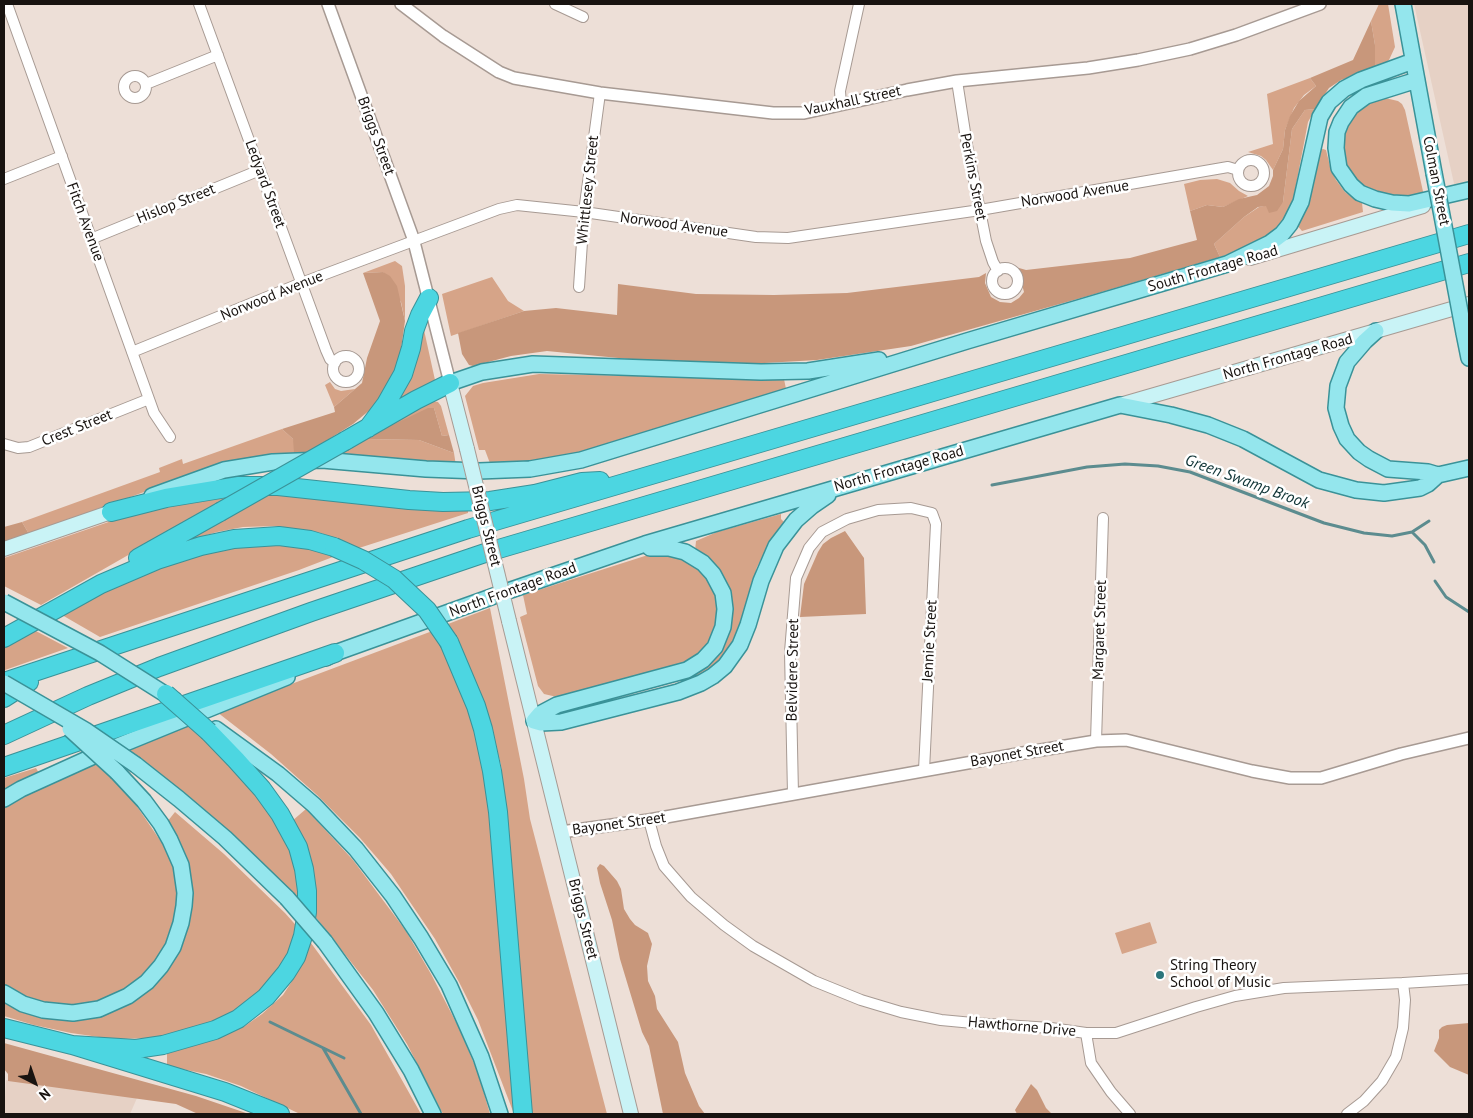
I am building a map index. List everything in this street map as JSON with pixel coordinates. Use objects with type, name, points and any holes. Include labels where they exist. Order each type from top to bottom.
[{"type":"highway","points":[[4,682],[417,545],[1469,234]]},
{"type":"highway","points":[[4,736],[88,696],[159,667],[311,612],[469,559],[1469,263]]},
{"type":"highway","points":[[368,428],[386,404],[403,374],[414,331],[429,298]]},
{"type":"highway","points":[[4,638],[85,592],[125,565],[450,382]]},
{"type":"highway","points":[[112,512],[166,498],[239,486],[278,486],[421,501],[467,502],[490,501],[535,494],[582,482],[636,479]]},
{"type":"highway","points":[[85,592],[157,560],[202,546],[254,536],[291,538],[334,547],[363,560],[394,579],[426,610],[449,642],[467,682],[476,706],[492,771],[523,1114]]},
{"type":"highway","points":[[4,767],[335,653]]},
{"type":"highway","points":[[4,698],[64,661]]},
{"type":"highway","points":[[72,1045],[136,1048],[163,1045],[216,1030],[238,1019],[266,997],[286,973],[296,957],[303,936],[307,912],[306,883],[298,847],[284,820],[262,789],[212,731],[166,694]]},
{"type":"highway","points":[[4,1028],[72,1045],[225,1092],[280,1114]]},
{"type":"main road","name":"Colman Street","points":[[1403,4],[1469,358]]},
{"type":"main road","points":[[1227,264],[1270,243],[1282,234],[1290,224],[1301,202],[1320,117],[1329,102],[1344,89],[1361,80],[1413,61]]},
{"type":"main road","points":[[1417,80],[1366,96],[1355,103],[1347,112],[1339,126],[1336,139],[1336,154],[1340,168],[1351,185],[1360,192],[1392,204],[1409,204],[1469,191]]},
{"type":"main road","name":"South Frontage Road","points":[[956,344],[1469,191]]},
{"type":"main road","name":"North Frontage Road","points":[[4,799],[21,789],[96,755],[286,678],[335,653],[628,550],[846,484],[1469,304]]},
{"type":"main road","points":[[1376,331],[1350,357],[1341,375],[1336,400],[1341,426],[1353,446],[1376,464],[1392,470],[1428,472],[1438,475]]},
{"type":"main road","points":[[450,382],[482,372],[532,364],[714,371],[808,371],[956,344]]},
{"type":"main road","points":[[4,549],[112,512],[202,477],[245,466],[273,462],[322,460],[480,471],[530,469],[572,462],[956,344]]},
{"type":"main road","name":"Briggs Street","points":[[450,382],[631,1114]]},
{"type":"main road","points":[[1120,405],[1171,415],[1208,425],[1243,439],[1319,480],[1356,490],[1384,493],[1420,488],[1438,475],[1469,468]]},
{"type":"main road","points":[[534,721],[549,723],[570,720],[678,692],[693,687],[713,676],[740,646],[769,558],[781,538],[796,520],[812,506],[846,484]]},
{"type":"main road","points":[[534,721],[540,714],[557,705],[687,670],[703,660],[715,647],[723,627],[725,609],[720,587],[708,568],[690,554],[679,550],[651,548],[628,550]]},
{"type":"main road","points":[[4,602],[76,639],[166,694]]},
{"type":"main road","points":[[4,682],[85,730],[136,765],[202,818],[287,898],[325,942],[376,1013],[406,1062],[433,1114]]},
{"type":"main road","points":[[4,993],[23,1004],[43,1010],[73,1012],[98,1009],[116,1002],[143,986],[161,966],[173,947],[181,924],[184,906],[183,876],[179,860],[161,824],[144,801],[117,772],[80,738],[27,696]]},
{"type":"main road","points":[[212,731],[278,774],[314,805],[356,849],[393,896],[449,985],[481,1057],[500,1114]]},
{"type":"street","name":"Fitch Avenue","points":[[7,4],[149,399],[159,422],[170,437]]},
{"type":"street","name":"Ledyard Street","points":[[199,4],[301,283],[328,354],[335,363]]},
{"type":"street","name":"Briggs Street","points":[[328,4],[414,242],[450,382]]},
{"type":"street","name":"Vauxhall Street","points":[[400,4],[443,36],[499,72],[514,78],[600,93],[773,113],[804,112],[957,80],[1088,68],[1138,60],[1236,35],[1320,4]]},
{"type":"street","points":[[555,4],[584,17]]},
{"type":"street","points":[[841,105],[840,91],[859,4]]},
{"type":"street","points":[[146,84],[218,55]]},
{"type":"street","name":"Perkins Street","points":[[957,80],[967,145],[986,241],[993,262],[998,270]]},
{"type":"street","name":"Whittlesey Street","points":[[579,287],[584,212],[600,93]]},
{"type":"street","points":[[4,179],[62,156]]},
{"type":"street","name":"Norwood Avenue","points":[[132,352],[301,283],[499,209],[517,205],[584,212],[756,237],[788,238],[980,210],[1228,167],[1238,170]]},
{"type":"street","name":"Hislop Street","points":[[91,238],[260,170]]},
{"type":"street","name":"Crest Street","points":[[4,444],[18,448],[30,447],[149,399]]},
{"type":"street","name":"Belvidere Street","points":[[793,794],[790,652],[796,578],[809,548],[822,532],[847,519],[878,510],[911,508],[932,513]]},
{"type":"street","name":"Jennie Street","points":[[924,770],[936,524],[932,513]]},
{"type":"street","name":"Margaret Street","points":[[1096,741],[1103,518]]},
{"type":"street","name":"Bayonet Street","points":[[561,832],[650,820],[1096,741],[1126,740],[1252,772],[1290,778],[1321,778],[1402,754],[1469,738]]},
{"type":"street","name":"Hawthorne Drive","points":[[650,820],[656,846],[664,866],[698,904],[724,926],[753,946],[814,981],[861,1000],[901,1012],[941,1020],[1051,1028],[1086,1034],[1116,1033],[1234,996],[1284,988],[1469,979]]},
{"type":"street","points":[[1347,1114],[1364,1102],[1382,1081],[1396,1056],[1405,1000],[1403,983]]},
{"type":"street","points":[[1086,1034],[1092,1063],[1110,1092],[1130,1114]]},
{"type":"shaded area","points":[[1379,4],[1388,4],[1395,47],[1389,60],[1375,69],[1375,45],[1371,21]]},
{"type":"shaded area","points":[[1414,4],[1469,4],[1469,183],[1455,188]]},
{"type":"shaded area","points":[[1371,21],[1375,45],[1375,69],[1341,80],[1329,88],[1315,109],[1305,110],[1292,129],[1283,202],[1277,211],[1269,213],[1266,206],[1258,207],[1244,217],[1214,244],[1220,257],[911,346],[817,360],[730,365],[639,360],[547,351],[511,356],[473,366],[469,365],[462,354],[458,333],[524,311],[556,308],[617,315],[618,284],[696,294],[774,295],[847,293],[979,277],[986,273],[985,283],[991,297],[1000,302],[1011,303],[1024,292],[1019,268],[1026,270],[1130,258],[1197,240],[1190,211],[1207,205],[1223,207],[1239,199],[1257,195],[1269,186],[1273,170],[1283,149],[1285,130],[1290,116],[1299,101],[1316,86],[1310,78],[1353,60]]},
{"type":"shaded area","points":[[1310,78],[1316,86],[1304,95],[1294,108],[1285,130],[1283,149],[1273,170],[1261,156],[1248,152],[1273,144],[1267,94]]},
{"type":"shaded area","points":[[1385,98],[1398,101],[1405,110],[1424,196],[1396,197],[1365,189],[1345,168],[1341,148],[1346,127],[1357,110],[1376,100]]},
{"type":"shaded area","points":[[1315,109],[1308,122],[1292,206],[1282,223],[1272,234],[1256,245],[1220,257],[1214,244],[1244,217],[1259,207],[1283,202],[1292,129],[1305,110]]},
{"type":"shaded area","points":[[1326,150],[1331,170],[1336,180],[1345,192],[1362,203],[1363,212],[1302,231],[1296,224],[1317,151]]},
{"type":"shaded area","points":[[1217,179],[1230,183],[1248,196],[1223,207],[1207,205],[1190,211],[1184,184],[1200,180]]},
{"type":"shaded area","points":[[395,261],[402,266],[405,286],[405,321],[401,302],[383,272],[363,273]]},
{"type":"shaded area","points":[[383,272],[390,276],[397,286],[405,321],[400,356],[393,380],[377,404],[353,424],[302,456],[294,453],[293,439],[282,429],[335,412],[334,407],[362,383],[367,358],[380,321],[363,273]]},
{"type":"shaded area","points":[[492,277],[508,301],[524,311],[451,336],[442,294]]},
{"type":"shaded area","points":[[424,330],[435,380],[390,406]]},
{"type":"shaded area","points":[[539,374],[784,379],[786,389],[616,444],[561,458],[491,466],[485,450],[479,450],[465,396],[473,386],[483,383]]},
{"type":"shaded area","points":[[330,382],[335,389],[341,391],[355,389],[334,407],[325,385]]},
{"type":"shaded area","points":[[432,401],[438,402],[441,406],[449,435],[442,436],[434,408],[364,439],[419,440],[454,453],[456,466],[331,455]]},
{"type":"shaded area","points":[[428,408],[434,408],[442,436],[449,435],[454,453],[419,440],[363,439]]},
{"type":"shaded area","points":[[282,429],[293,439],[302,456],[278,455],[256,457],[221,466],[29,534],[22,522],[160,472],[159,468],[182,459],[183,464]]},
{"type":"shaded area","points":[[271,489],[468,507],[468,513],[359,548],[321,533],[277,526],[243,527],[217,532],[176,544]]},
{"type":"shaded area","points":[[240,491],[41,605],[4,586],[4,558],[126,516],[190,498]]},
{"type":"shaded area","points":[[781,514],[781,519],[784,522],[773,536],[757,567],[738,631],[731,646],[712,668],[702,676],[686,683],[683,679],[696,673],[731,615],[695,551],[696,541],[717,532]]},
{"type":"shaded area","points":[[22,522],[29,534],[4,543],[4,527]]},
{"type":"shaded area","points":[[845,531],[864,558],[866,614],[800,617],[804,584],[818,552],[823,544]]},
{"type":"shaded area","points":[[285,541],[338,555],[100,637],[62,615],[133,576],[212,549]]},
{"type":"shaded area","points":[[651,554],[672,554],[693,564],[708,578],[717,599],[718,611],[716,627],[701,652],[674,669],[557,697],[544,694],[538,686],[520,617],[527,614],[523,595]]},
{"type":"shaded area","points":[[490,608],[524,779],[530,819],[607,1114],[532,1114],[518,985],[509,837],[501,765],[482,698],[455,640],[457,639],[448,624]]},
{"type":"shaded area","points":[[34,630],[68,648],[4,670],[4,648]]},
{"type":"shaded area","points":[[435,630],[466,696],[489,782],[514,1114],[478,1020],[459,982],[435,939],[391,874],[360,838],[317,795],[271,754],[217,712]]},
{"type":"shaded area","points":[[186,722],[202,734],[263,802],[294,855],[301,901],[201,807],[127,748]]},
{"type":"shaded area","points":[[96,762],[132,799],[166,849],[176,873],[178,897],[176,923],[153,966],[127,989],[83,1007],[35,1002],[4,987],[4,805]]},
{"type":"shaded area","points":[[36,768],[40,775],[4,792],[4,778]]},
{"type":"shaded area","points":[[306,809],[353,860],[406,931],[459,1028],[478,1073],[490,1114],[443,1114],[407,1044],[373,990],[314,915],[292,821]]},
{"type":"shaded area","points":[[175,812],[224,854],[301,931],[284,965],[267,989],[220,1022],[156,1038],[113,1039],[71,1033],[4,1016],[4,1002],[38,1016],[66,1020],[90,1018],[120,1009],[142,995],[185,929],[167,822]]},
{"type":"shaded area","points":[[600,864],[617,881],[621,889],[624,909],[630,919],[635,925],[648,933],[652,944],[647,966],[648,981],[655,996],[657,1009],[678,1042],[685,1073],[699,1106],[705,1114],[663,1114],[649,1046],[642,1032],[620,959],[612,920],[600,883],[597,868]]},
{"type":"shaded area","points":[[1150,922],[1157,943],[1122,954],[1115,933]]},
{"type":"shaded area","points":[[311,943],[371,1025],[421,1114],[300,1114],[241,1086],[206,1074],[167,1066],[167,1049],[207,1042],[245,1026],[262,1014],[283,995],[294,978]]},
{"type":"shaded area","points":[[1469,1023],[1469,1075],[1450,1067],[1434,1051],[1439,1038],[1439,1030],[1442,1027]]},
{"type":"shaded area","points":[[4,1043],[196,1096],[249,1114],[198,1114],[176,1104],[8,1081],[8,1074],[4,1069]]},
{"type":"shaded area","points":[[6,1080],[137,1098],[130,1114],[4,1114]]},
{"type":"shaded area","points":[[1031,1084],[1052,1114],[1017,1114],[1015,1110]]},
{"type":"waterway","name":"Green Swamp Brook","points":[[992,485],[1087,467],[1125,464],[1158,466],[1190,472],[1324,523],[1364,533],[1392,536],[1412,532],[1429,521]]},
{"type":"waterway","points":[[1412,532],[1425,545],[1434,562]]},
{"type":"waterway","points":[[1435,581],[1446,597],[1469,612]]},
{"type":"waterway","points":[[270,1022],[344,1058]]},
{"type":"waterway","points":[[323,1048],[361,1114]]},
{"type":"place","name":"String Theory School of Music","points":[[1160,975]]}]
